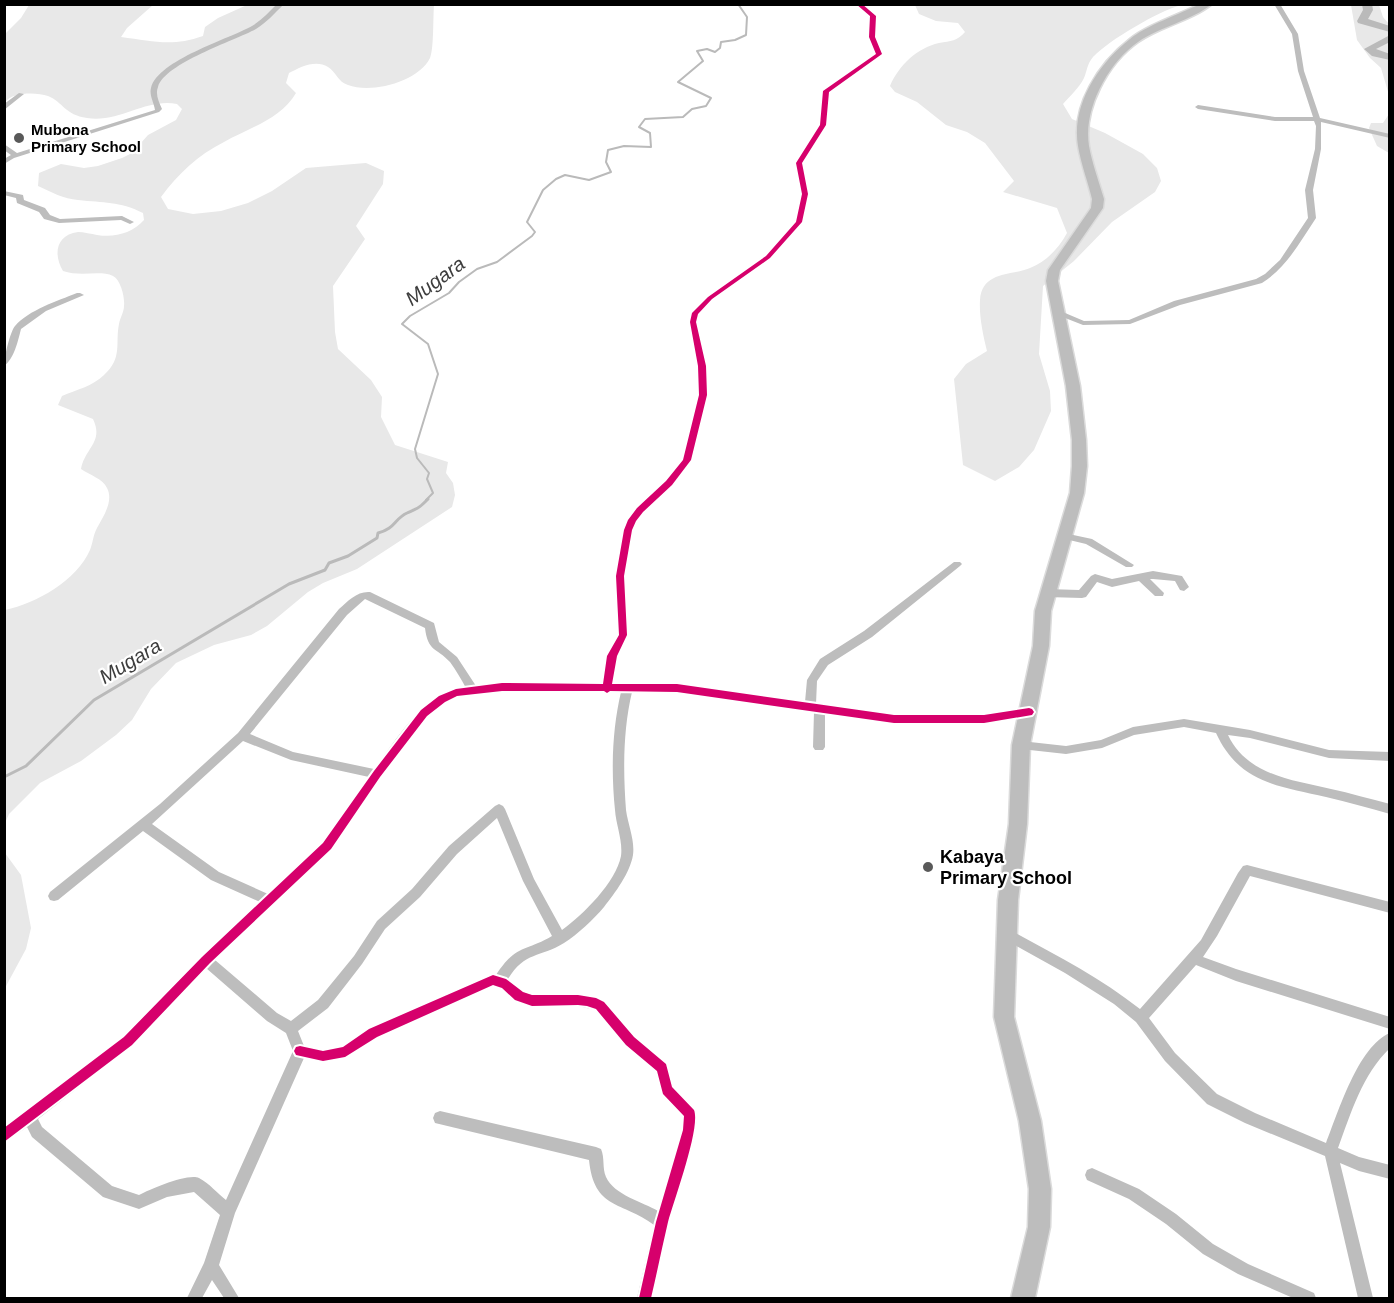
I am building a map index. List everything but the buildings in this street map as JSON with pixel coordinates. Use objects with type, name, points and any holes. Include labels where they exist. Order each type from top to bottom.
[{"type":"main road","points":[[1023,1299],[1039,1227],[1040,1189],[1030,1121],[1004,1017],[1008,900],[1018,824],[1021,745],[1029,712],[1047,593],[1077,493],[1080,462],[1071,376],[1052,281],[1054,270],[1097,208],[1098,199],[1086,162],[1083,144],[1085,108],[1090,96],[1107,68],[1134,40],[1208,4]]},
{"type":"street","points":[[4,162],[16,156],[158,111],[154,98],[155,85],[162,75],[255,26],[281,4]]},
{"type":"street","points":[[607,689],[612,656],[623,635],[620,576],[628,530],[640,510],[669,483],[687,460],[703,395],[702,366],[693,322],[695,313],[710,298],[781,245],[799,222],[805,194],[799,163],[823,124],[826,91],[879,54],[872,37],[873,16],[858,4]]},
{"type":"street","points":[[1058,312],[1083,323],[1130,322],[1142,319],[1159,308],[1242,287],[1267,277],[1282,261],[1312,218],[1309,190],[1319,129],[1301,71],[1295,34],[1277,4]]},
{"type":"street","points":[[4,108],[21,94]]},
{"type":"street","points":[[1198,107],[1275,119],[1316,119],[1389,136]]},
{"type":"street","points":[[4,146],[16,156]]},
{"type":"street","points":[[4,193],[20,197],[20,201],[42,210],[47,217],[58,222],[122,218],[130,222]]},
{"type":"street","points":[[4,364],[15,342],[17,328],[43,309],[80,295]]},
{"type":"street","points":[[1064,536],[1089,541],[1129,565]]},
{"type":"street","points":[[819,747],[812,680],[824,662],[868,634],[909,599],[957,564]]},
{"type":"street","points":[[1143,579],[1154,575],[1178,578],[1184,587]]},
{"type":"street","points":[[1047,593],[1083,594],[1095,578],[1112,583],[1135,577],[1143,579],[1159,593]]},
{"type":"street","points":[[54,896],[225,754],[343,612],[363,596],[430,626],[432,642],[439,651],[450,657],[472,689]]},
{"type":"street","points":[[4,1136],[128,1041],[206,960],[327,846],[377,774],[424,713],[442,699],[456,693],[472,689],[502,687],[677,688],[733,694],[815,709],[894,719],[984,719],[1029,712]]},
{"type":"street","points":[[500,980],[511,963],[522,952],[560,939],[591,914],[624,864],[628,848],[621,816],[620,743],[622,707],[627,688]]},
{"type":"street","points":[[1021,745],[1066,750],[1102,744],[1133,731],[1184,723],[1219,728],[1329,754],[1389,758]]},
{"type":"street","points":[[1219,728],[1225,743],[1233,754],[1247,767],[1262,775],[1282,783],[1389,809]]},
{"type":"street","points":[[242,736],[306,761],[377,774]]},
{"type":"street","points":[[291,1029],[322,1004],[358,960],[381,925],[416,893],[453,850],[495,810],[499,809],[529,881],[560,939]]},
{"type":"street","points":[[143,824],[215,876],[269,900]]},
{"type":"street","points":[[1141,1018],[1194,959],[1213,932],[1247,870],[1389,908]]},
{"type":"street","points":[[1008,935],[1070,969],[1119,1000],[1141,1018],[1170,1057],[1212,1099],[1250,1118],[1359,1164],[1389,1172]]},
{"type":"street","points":[[1194,959],[1236,975],[1389,1023]]},
{"type":"street","points":[[194,1299],[211,1266],[228,1212],[300,1051],[291,1029],[272,1017],[206,960]]},
{"type":"street","points":[[300,1051],[323,1056],[345,1052],[373,1033],[414,1013],[493,980],[500,980],[521,998],[539,1001],[577,1000],[598,1004],[642,1053],[662,1068],[667,1090],[690,1113],[689,1131],[662,1222],[645,1299]]},
{"type":"street","points":[[1366,1299],[1330,1150],[1354,1088],[1372,1056],[1389,1039]]},
{"type":"street","points":[[30,1118],[37,1132],[108,1192],[139,1202],[166,1190],[196,1184],[228,1212]]},
{"type":"street","points":[[440,1118],[596,1154],[600,1181],[607,1190],[653,1214],[662,1222]]},
{"type":"street","points":[[1092,1176],[1134,1194],[1171,1219],[1208,1249],[1243,1269],[1309,1299]]},
{"type":"street","points":[[211,1266],[232,1299]]},
{"type":"shaded area","points":[[29,5],[153,5],[127,28],[121,37],[172,42],[203,36],[205,27],[218,18],[247,5],[434,5],[430,58],[415,74],[393,84],[369,88],[345,84],[331,69],[323,65],[313,64],[298,68],[289,73],[286,83],[296,93],[282,110],[197,159],[161,197],[168,209],[193,214],[221,211],[248,203],[272,191],[306,168],[366,163],[384,171],[383,184],[356,226],[365,239],[333,286],[338,349],[371,380],[382,397],[381,417],[395,445],[448,462],[446,473],[453,483],[455,495],[452,507],[357,569],[308,592],[267,626],[251,635],[214,645],[176,663],[151,689],[132,720],[116,735],[81,761],[40,783],[9,814],[5,823],[5,610],[42,596],[65,581],[75,571],[90,550],[107,509],[109,498],[103,482],[81,469],[95,439],[96,427],[93,419],[58,405],[62,396],[95,382],[114,363],[119,324],[124,308],[123,294],[116,278],[108,274],[63,271],[58,258],[58,246],[65,237],[71,234],[78,232],[104,236],[117,235],[129,231],[144,220],[143,213],[126,206],[73,199],[53,193],[38,186],[39,173],[61,164],[84,168],[122,158],[132,153],[148,135],[176,120],[182,109],[177,104],[154,104],[99,119],[74,114],[53,99],[43,95],[13,96],[5,102],[5,34],[21,18]]},
{"type":"shaded area","points":[[915,5],[1181,5],[1148,20],[1100,50],[1088,65],[1080,85],[1063,104],[1072,119],[1105,133],[1143,154],[1157,168],[1161,181],[1155,192],[1112,222],[1074,261],[1043,286],[1039,354],[1050,391],[1051,411],[1034,450],[1019,467],[995,481],[963,465],[954,379],[966,364],[987,351],[980,306],[982,291],[986,284],[999,276],[1030,268],[1042,262],[1056,249],[1067,233],[1057,208],[1003,192],[1014,181],[985,143],[967,132],[946,125],[917,102],[895,92],[890,86],[898,71],[916,53],[931,45],[956,39],[965,32],[958,23],[936,21],[919,14]]},
{"type":"shaded area","points":[[1351,5],[1379,5],[1383,17],[1389,24],[1389,95],[1381,68],[1370,58],[1357,40]]},
{"type":"shaded area","points":[[1389,114],[1389,153],[1377,146],[1369,128],[1371,123],[1383,123]]},
{"type":"shaded area","points":[[5,853],[21,875],[31,928],[26,949],[5,988]]},
{"type":"waterway","name":"Mugara","points":[[426,500],[433,493],[427,479],[429,473],[417,458],[415,449],[438,374],[428,344],[402,324],[410,316],[449,293],[459,282],[477,269],[497,262],[532,236],[535,232],[527,222],[543,190],[556,179],[565,175],[589,180],[611,172],[606,162],[608,150],[624,146],[651,147],[650,133],[639,127],[645,119],[683,117],[692,109],[706,106],[711,98],[678,82],[703,61],[697,51],[707,49],[715,52],[720,48],[721,42],[735,40],[746,35],[747,17],[738,4]]},
{"type":"waterway","points":[[1367,4],[1368,10],[1362,21],[1390,29]]},
{"type":"waterway","points":[[1390,38],[1369,49],[1376,54],[1390,57]]},
{"type":"waterway","name":"Mugara","points":[[4,777],[26,766],[94,700],[289,584],[325,570],[329,563],[348,556],[377,538],[378,533],[388,529],[403,515],[418,508],[428,499]]},
{"type":"cycle path","points":[[607,689],[612,656],[623,635],[620,576],[628,530],[640,510],[669,483],[687,460],[703,395],[702,366],[693,322],[695,313],[710,298],[768,257],[799,222],[805,194],[799,163],[823,125],[826,91],[879,54],[872,37],[873,16],[858,4]]},
{"type":"cycle path","points":[[4,1136],[128,1041],[206,960],[327,846],[377,774],[424,713],[442,699],[456,693],[502,687],[677,688],[894,719],[984,719],[1029,712]]},
{"type":"cycle path","points":[[300,1051],[323,1056],[345,1052],[373,1033],[493,980],[502,982],[523,998],[541,1001],[578,1000],[600,1005],[630,1041],[662,1068],[667,1090],[690,1114],[689,1130],[662,1222],[645,1298]]},
{"type":"place","name":"Mubona Primary School","points":[[19,138]]},
{"type":"place","name":"Kabaya Primary School","points":[[928,867]]}]
